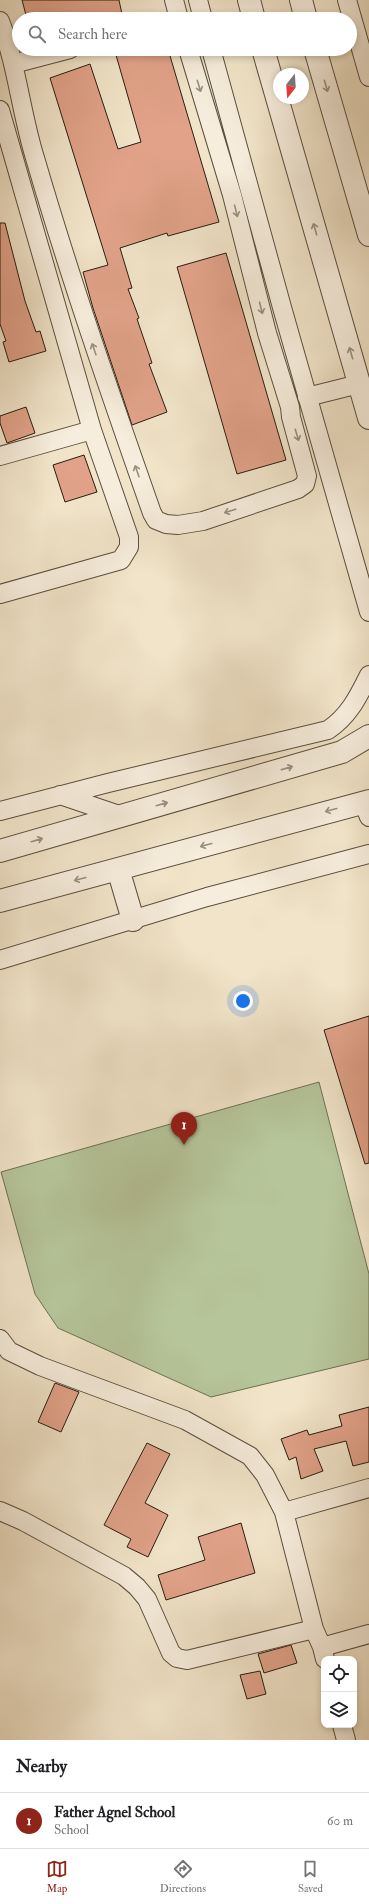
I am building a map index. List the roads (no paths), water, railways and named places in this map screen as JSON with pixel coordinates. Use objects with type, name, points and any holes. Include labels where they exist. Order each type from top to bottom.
[{"type":"street","points":[[174,0],[177,12]]},
{"type":"street","points":[[198,0],[201,12]]},
{"type":"street","points":[[249,0],[252,12]]},
{"type":"street","points":[[301,0],[304,12]]},
{"type":"street","points":[[347,0],[350,12]]},
{"type":"street","points":[[0,20],[13,64],[34,156],[89,334],[152,513],[156,520],[166,524],[178,525],[202,521],[298,489],[304,484],[308,476],[291,417],[290,407],[267,333],[232,195],[190,56]]},
{"type":"street","points":[[357,35],[369,77]]},
{"type":"street","points":[[13,64],[43,56]]},
{"type":"street","points":[[214,56],[307,396],[369,612]]},
{"type":"street","points":[[265,56],[369,418]]},
{"type":"street","points":[[317,56],[369,235]]},
{"type":"street","points":[[0,110],[92,430],[129,538],[130,547],[121,560],[0,594]]},
{"type":"street","points":[[242,232],[260,225]]},
{"type":"street","points":[[251,270],[271,264]]},
{"type":"street","points":[[307,396],[359,384]]},
{"type":"street","points":[[0,456],[92,430]]},
{"type":"street","points":[[0,811],[328,730],[340,722],[351,710],[369,675]]},
{"type":"street","points":[[0,851],[342,752],[369,736]]},
{"type":"street","points":[[60,795],[122,816]]},
{"type":"street","points":[[0,901],[118,869],[367,807]]},
{"type":"street","points":[[0,960],[208,897],[369,854]]},
{"type":"street","points":[[118,869],[133,920]]},
{"type":"street","points":[[3,1348],[40,1366],[185,1420],[250,1456],[265,1475],[284,1512],[314,1629],[324,1653],[369,1634]]},
{"type":"street","points":[[284,1512],[369,1488]]},
{"type":"street","points":[[0,1511],[124,1576],[137,1587],[147,1599],[171,1653],[177,1658],[187,1660],[314,1629]]},
{"type":"street","points":[[343,1728],[346,1740]]},
{"type":"place","name":"Father Agnel School","points":[[184,1145]]}]
